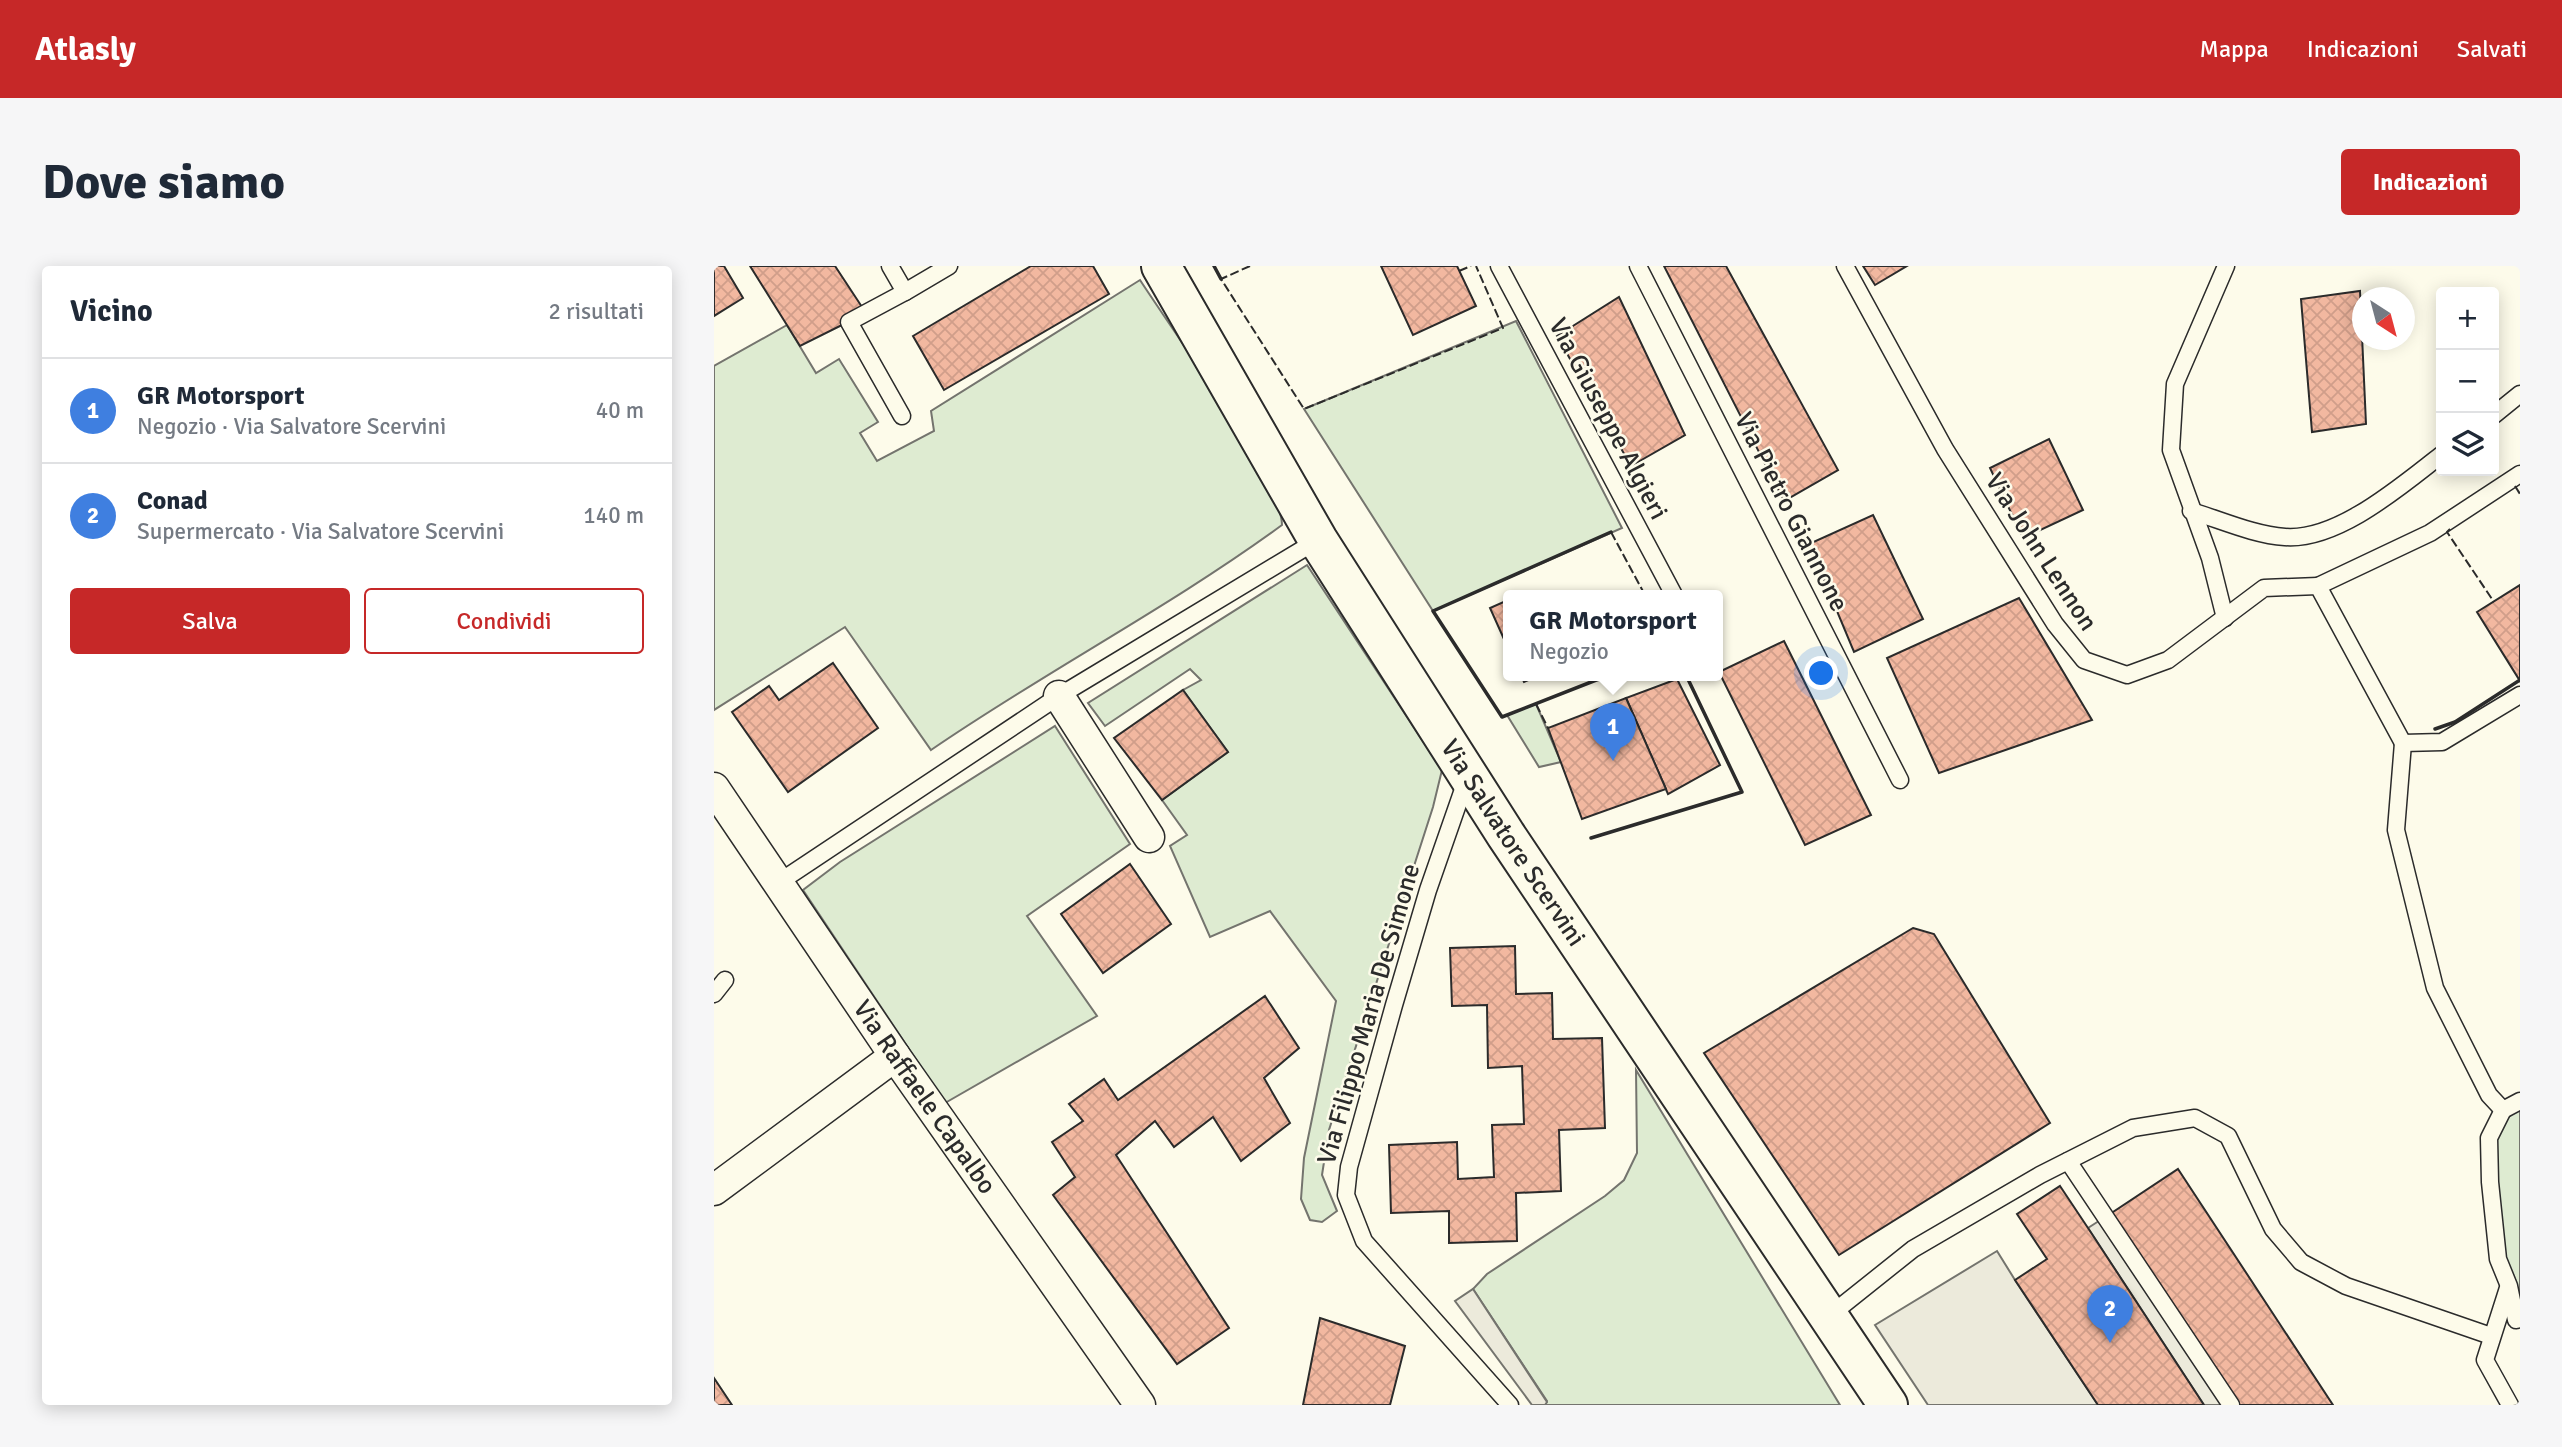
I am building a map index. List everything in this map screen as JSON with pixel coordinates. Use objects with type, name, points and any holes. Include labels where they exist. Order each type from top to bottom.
[{"type":"main road","name":"Via Salvatore Scervini","points":[[1161,266],[1318,540],[1506,835],[1888,1405]]},
{"type":"street","points":[[1059,696],[1149,836]]},
{"type":"street","name":"Via Raffaele Capalbo","points":[[714,788],[895,1056],[1140,1405]]},
{"type":"street","points":[[714,1190],[794,1134],[895,1056]]},
{"type":"lane","points":[[890,266],[905,292]]},
{"type":"lane","points":[[902,416],[849,322],[949,266]]},
{"type":"lane","name":"Via Giuseppe Algieri","points":[[1499,266],[1671,590]]},
{"type":"lane","name":"Via Pietro Giannone","points":[[1638,266],[1900,780]]},
{"type":"lane","name":"Via John Lennon","points":[[1845,266],[1945,449],[2055,624],[2084,660],[2127,675],[2168,660],[2264,587],[2318,586]]},
{"type":"lane","points":[[2225,266],[2175,384],[2171,450],[2210,558],[2225,618]]},
{"type":"lane","points":[[2496,413],[2520,394]]},
{"type":"lane","points":[[2191,511],[2286,537],[2327,531],[2375,503],[2436,459]]},
{"type":"lane","points":[[2503,1110],[2489,1095],[2435,988],[2396,830],[2403,743],[2318,586],[2430,533],[2520,474]]},
{"type":"lane","points":[[778,883],[1059,696],[1318,540]]},
{"type":"lane","points":[[2403,743],[2442,742],[2520,695]]},
{"type":"lane","name":"Via Filippo Maria De Simone","points":[[1506,835],[1468,777],[1432,877],[1398,992],[1349,1167],[1346,1195],[1364,1241],[1468,1354],[1510,1405]]},
{"type":"lane","points":[[714,994],[726,980]]},
{"type":"lane","points":[[2520,1101],[2503,1110],[2488,1138],[2498,1259],[2509,1286],[2516,1320],[2520,1320]]},
{"type":"lane","points":[[1829,1316],[1913,1249],[2068,1161],[2133,1128],[2195,1118],[2228,1136],[2273,1229],[2301,1262],[2346,1286],[2491,1336]]},
{"type":"lane","points":[[2068,1161],[2231,1405]]},
{"type":"lane","points":[[2509,1286],[2485,1360],[2510,1405]]},
{"type":"green space","points":[[1140,280],[1245,440],[1277,504],[1282,525],[1196,584],[931,750],[845,627],[714,710],[714,366],[787,325],[816,373],[839,359],[878,422],[860,433],[877,461],[934,431],[931,411]]},
{"type":"green space","points":[[1516,321],[1622,528],[1433,611],[1304,409]]},
{"type":"green space","points":[[1307,565],[1442,770],[1433,807],[1329,1130],[1322,1175],[1337,1211],[1322,1222],[1310,1220],[1301,1199],[1304,1158],[1336,1001],[1270,911],[1210,937],[1170,846],[1187,835],[1162,800],[1228,752],[1183,690],[1201,680],[1190,669],[1105,726],[1088,703]]},
{"type":"green space","points":[[1536,704],[1561,762],[1539,767],[1507,715]]},
{"type":"green space","points":[[1055,726],[1130,844],[1027,916],[1097,1016],[945,1103],[803,890],[840,862]]},
{"type":"green space","points":[[1636,1070],[1840,1405],[1545,1405],[1547,1401],[1473,1289],[1487,1274],[1605,1196],[1624,1180],[1637,1153]]},
{"type":"green space","points":[[2520,1101],[2520,1319],[2509,1286],[2489,1138]]},
{"type":"shaded area","points":[[2105,1217],[2231,1405],[2204,1405],[2088,1228]]},
{"type":"shaded area","points":[[1997,1251],[2098,1405],[1928,1405],[1875,1325]]},
{"type":"shaded area","points":[[1473,1289],[1547,1402],[1545,1405],[1532,1405],[1455,1301]]},
{"type":"building","points":[[714,266],[724,266],[743,298],[714,316]]},
{"type":"building","points":[[750,266],[835,266],[866,313],[800,346]]},
{"type":"building","points":[[1031,266],[1093,266],[1109,294],[944,390],[913,336]]},
{"type":"building","points":[[1381,266],[1457,266],[1476,306],[1413,335]]},
{"type":"building","points":[[1664,266],[1726,266],[1838,470],[1784,501]]},
{"type":"building","points":[[1863,266],[1907,266],[1875,285]]},
{"type":"building","points":[[2352,292],[2352,350],[2363,350],[2366,424],[2312,432],[2301,299]]},
{"type":"building","points":[[1619,297],[1685,435],[1631,466],[1557,336]]},
{"type":"building","points":[[2049,439],[2083,510],[2023,538],[1990,468]]},
{"type":"building","points":[[1873,515],[1923,619],[1854,652],[1809,544]]},
{"type":"building","points":[[2520,585],[2520,681],[2477,612]]},
{"type":"building","points":[[2019,598],[2092,720],[1939,773],[1887,658]]},
{"type":"building","points":[[1503,602],[1503,637],[1490,608]]},
{"type":"building","points":[[1784,641],[1871,815],[1805,845],[1723,680],[1723,670]]},
{"type":"building","points":[[833,663],[878,728],[788,792],[732,712],[769,686],[779,700]]},
{"type":"building","points":[[1678,681],[1720,765],[1668,794],[1626,698]]},
{"type":"building","points":[[1183,690],[1228,752],[1162,800],[1114,738]]},
{"type":"building","points":[[1626,698],[1666,789],[1582,819],[1548,728]]},
{"type":"building","points":[[1130,864],[1171,924],[1103,973],[1061,914]]},
{"type":"building","points":[[1913,928],[1934,934],[2050,1123],[1839,1255],[1704,1053]]},
{"type":"building","points":[[1515,946],[1516,994],[1552,993],[1553,1039],[1602,1038],[1605,1128],[1559,1130],[1561,1191],[1516,1193],[1517,1241],[1449,1243],[1449,1211],[1391,1213],[1389,1145],[1457,1142],[1458,1179],[1494,1177],[1492,1125],[1524,1124],[1522,1066],[1488,1068],[1487,1005],[1452,1006],[1450,948]]},
{"type":"building","points":[[1265,996],[1299,1048],[1264,1078],[1290,1123],[1241,1161],[1213,1117],[1174,1147],[1155,1121],[1116,1155],[1229,1328],[1177,1364],[1053,1195],[1075,1177],[1052,1142],[1083,1121],[1069,1104],[1104,1079],[1118,1100]]},
{"type":"building","points":[[2178,1169],[2333,1405],[2232,1405],[2107,1216]]},
{"type":"building","points":[[2060,1186],[2204,1405],[2098,1405],[2015,1280],[2047,1259],[2017,1214]]},
{"type":"building","points":[[1320,1318],[1405,1346],[1390,1405],[1303,1405]]},
{"type":"building","points":[[714,1378],[732,1405],[714,1405]]},
{"type":"fence","points":[[1250,266],[1221,279],[1304,409],[1503,328],[1476,266]]},
{"type":"fence","points":[[1459,271],[1471,266]]},
{"type":"fence","points":[[2515,486],[2520,494]]},
{"type":"fence","points":[[2450,529],[2447,532],[2494,602]]},
{"type":"fence","points":[[1611,532],[1642,590]]},
{"type":"fence","points":[[1536,704],[1548,728]]},
{"type":"wall","points":[[1214,266],[1221,279]]},
{"type":"wall","points":[[1594,681],[1502,717],[1433,611],[1611,532]]},
{"type":"wall","points":[[2435,729],[2455,722],[2520,680]]},
{"type":"wall","points":[[1591,838],[1742,792],[1689,681]]},
{"type":"place","name":"GR Motorsport","points":[[1613,761]]},
{"type":"place","name":"Conad","points":[[2110,1343]]}]
